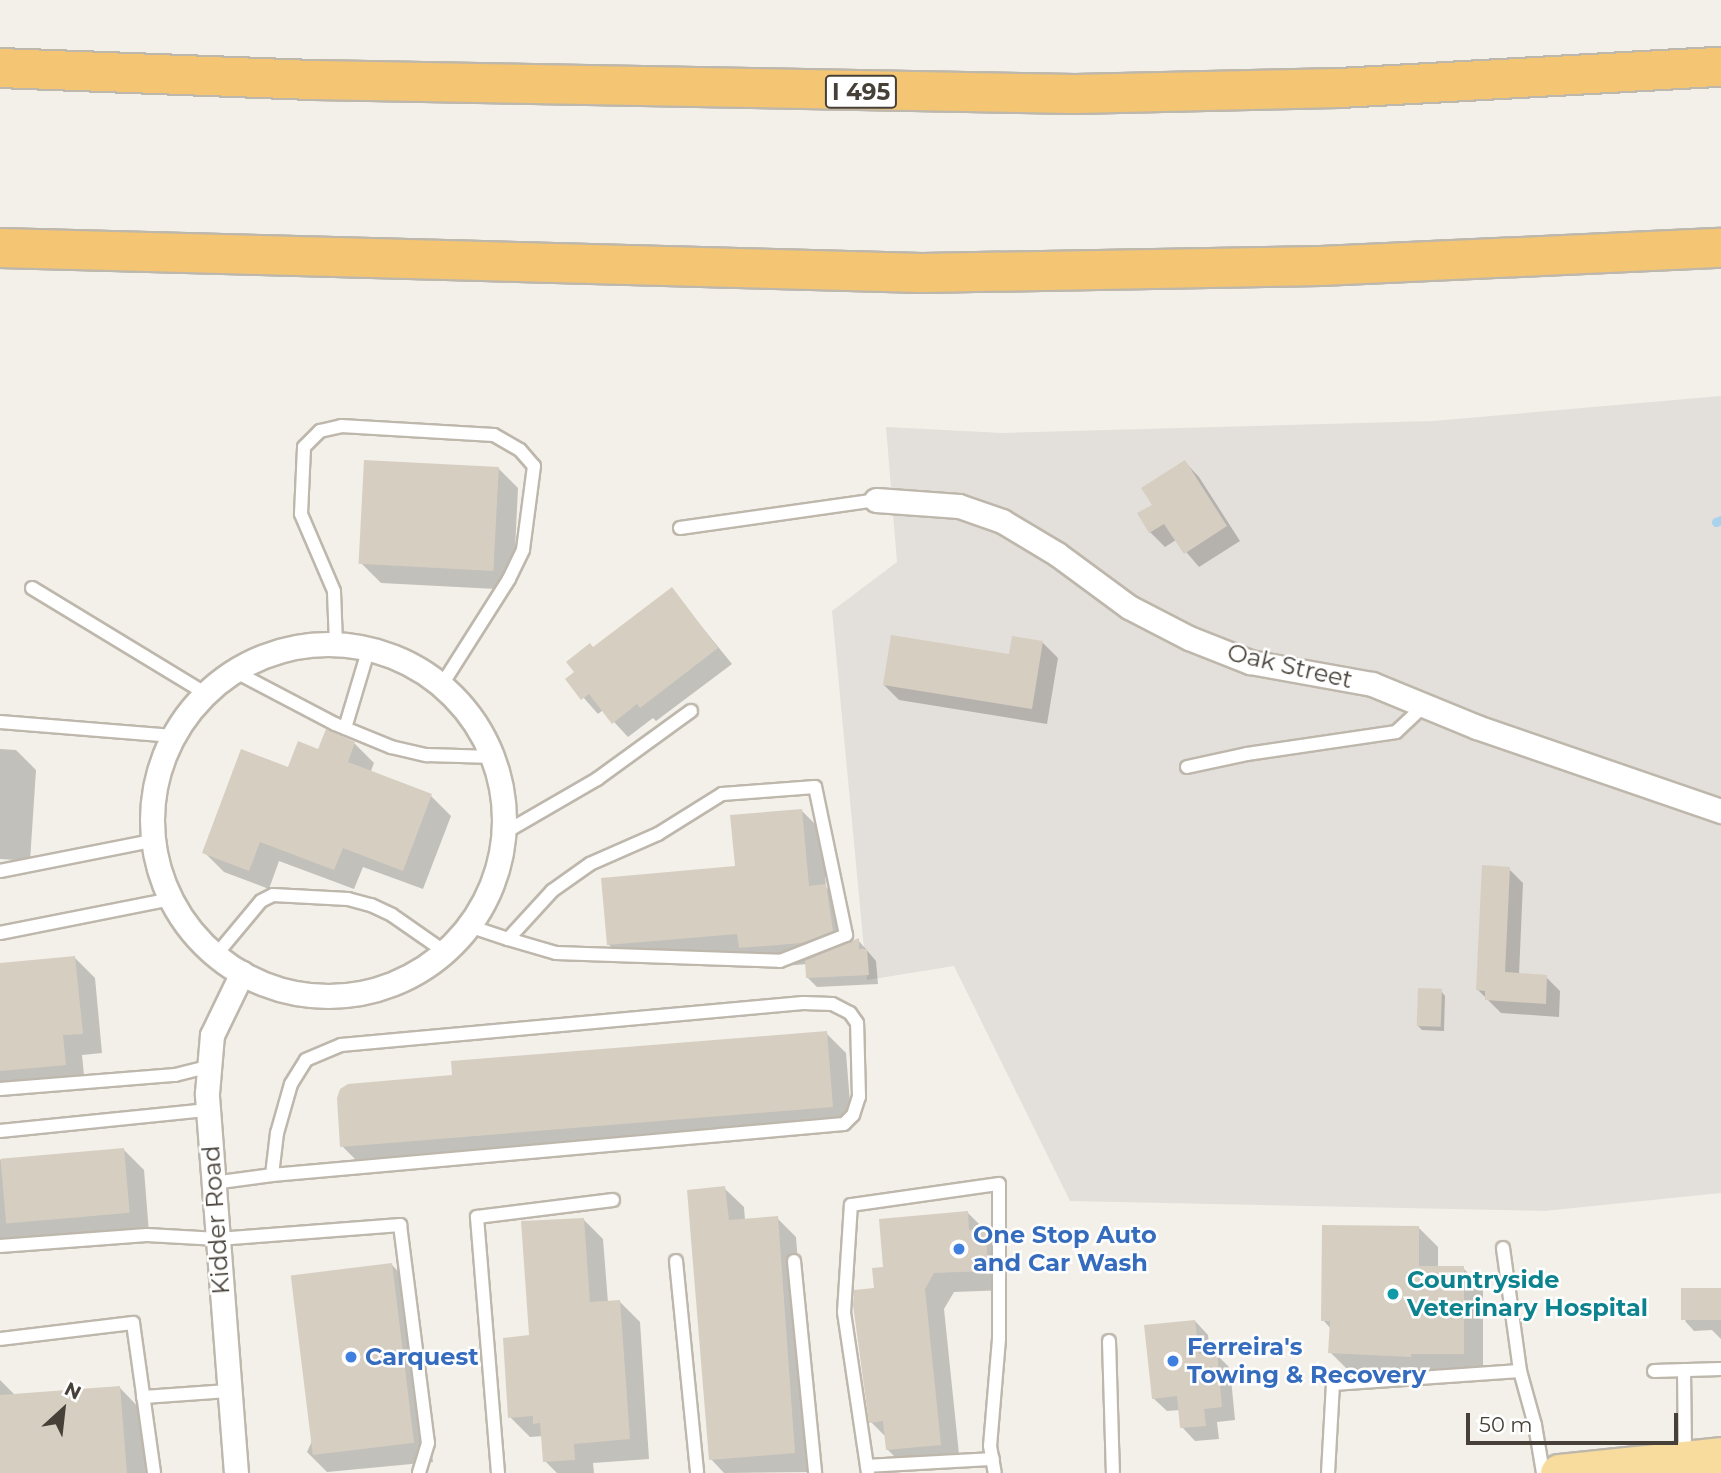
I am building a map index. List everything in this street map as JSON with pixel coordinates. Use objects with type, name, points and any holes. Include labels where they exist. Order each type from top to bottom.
[{"type":"highway","name":"I 495","points":[[0,68],[314,80],[751,91],[1075,94],[1353,88],[1721,67]]},
{"type":"highway","points":[[0,248],[922,273],[1321,265],[1721,248]]},
{"type":"main road","points":[[1561,1473],[1721,1456]]},
{"type":"street","name":"Oak Street","points":[[876,500],[959,506],[1002,521],[1057,554],[1129,607],[1189,638],[1250,662],[1372,684],[1477,727],[1721,811]]},
{"type":"street","points":[[336,644],[369,648],[400,659],[441,685],[475,722],[493,757],[501,782],[504,833],[494,882],[469,926],[445,952],[412,975],[389,986],[339,996],[289,992],[242,973],[216,955],[185,923],[171,899],[152,841],[153,799],[160,766],[173,736],[191,708],[234,671],[271,653],[303,645],[336,644]]},
{"type":"street","name":"Kidder Road","points":[[236,1473],[208,1110],[208,1067],[212,1035],[242,973]]},
{"type":"lane","points":[[336,644],[334,591],[301,514],[304,447],[320,431],[341,426],[494,436],[520,450],[534,466],[523,550],[509,579],[441,685]]},
{"type":"lane","points":[[680,528],[876,500]]},
{"type":"lane","points":[[32,588],[206,694]]},
{"type":"lane","points":[[345,728],[369,648]]},
{"type":"lane","points":[[234,671],[345,728],[391,747],[427,755],[493,757]]},
{"type":"lane","points":[[1187,768],[1247,754],[1396,732],[1425,705]]},
{"type":"lane","points":[[504,833],[597,779],[691,711]]},
{"type":"lane","points":[[0,722],[173,736]]},
{"type":"lane","points":[[469,926],[508,939],[556,953],[780,961],[846,935],[815,787],[722,793],[659,834],[590,864],[552,891],[508,939]]},
{"type":"lane","points":[[0,871],[152,841]]},
{"type":"lane","points":[[216,955],[261,901],[273,895],[348,899],[371,905],[392,915],[445,952]]},
{"type":"lane","points":[[0,933],[171,899]]},
{"type":"lane","points":[[214,1183],[272,1175],[844,1124],[853,1115],[859,1097],[857,1023],[850,1013],[832,1004],[803,1003],[341,1045],[306,1060],[291,1084],[277,1133],[272,1175]]},
{"type":"lane","points":[[0,1089],[175,1075],[208,1067]]},
{"type":"lane","points":[[0,1131],[208,1110]]},
{"type":"lane","points":[[993,1459],[868,1469],[844,1312],[851,1205],[999,1184],[999,1339],[990,1446],[993,1459],[995,1473]]},
{"type":"lane","points":[[498,1473],[477,1217],[613,1200]]},
{"type":"lane","points":[[0,1245],[147,1235],[218,1239],[400,1225],[428,1443],[419,1473]]},
{"type":"lane","points":[[1503,1248],[1520,1371],[1535,1425],[1561,1473]]},
{"type":"lane","points":[[676,1261],[697,1473]]},
{"type":"lane","points":[[794,1261],[815,1473]]},
{"type":"lane","points":[[0,1339],[133,1323],[154,1473]]},
{"type":"lane","points":[[1109,1341],[1114,1473]]},
{"type":"lane","points":[[1654,1371],[1721,1369]]},
{"type":"lane","points":[[1684,1370],[1685,1460]]},
{"type":"lane","points":[[1328,1473],[1333,1384],[1520,1371]]},
{"type":"lane","points":[[143,1397],[229,1391]]},
{"type":"shaded area","points":[[1721,396],[1721,1193],[1544,1211],[1070,1201],[954,966],[867,980],[832,611],[897,562],[886,427],[1002,433],[1433,421]]},
{"type":"building","points":[[364,460],[499,467],[493,571],[359,564]]},
{"type":"building","points":[[1185,460],[1227,526],[1184,554],[1164,524],[1149,533],[1137,513],[1152,505],[1141,488]]},
{"type":"building","points":[[672,587],[718,648],[640,708],[637,704],[612,724],[589,694],[581,700],[565,679],[574,672],[566,662],[590,643],[593,647]]},
{"type":"building","points":[[891,635],[1009,654],[1012,636],[1043,641],[1032,709],[883,685]]},
{"type":"building","points":[[326,729],[355,742],[348,762],[432,794],[403,871],[343,848],[334,870],[260,842],[249,871],[202,853],[241,749],[288,767],[298,741],[318,749]]},
{"type":"building","points":[[802,809],[809,886],[826,884],[833,931],[802,943],[739,948],[737,934],[607,945],[601,878],[735,866],[730,815]]},
{"type":"building","points":[[1482,865],[1510,867],[1505,972],[1547,975],[1546,1004],[1485,1000],[1485,991],[1476,990]]},
{"type":"building","points":[[859,938],[859,949],[867,949],[869,975],[806,978],[805,961]]},
{"type":"building","points":[[75,956],[83,1034],[63,1035],[66,1065],[0,1071],[0,963]]},
{"type":"building","points":[[1418,988],[1442,989],[1441,1027],[1417,1026]]},
{"type":"building","points":[[827,1031],[833,1107],[340,1147],[337,1098],[340,1089],[348,1084],[452,1075],[451,1061]]},
{"type":"building","points":[[124,1148],[130,1213],[6,1224],[0,1159]]},
{"type":"building","points":[[725,1186],[729,1220],[778,1216],[795,1453],[709,1460],[687,1190]]},
{"type":"building","points":[[968,1211],[969,1230],[986,1229],[988,1271],[934,1273],[925,1289],[941,1445],[886,1450],[883,1421],[869,1423],[853,1305],[854,1290],[874,1288],[872,1268],[883,1267],[879,1219]]},
{"type":"building","points":[[584,1218],[590,1302],[620,1300],[630,1439],[574,1444],[575,1460],[543,1462],[540,1423],[533,1424],[533,1416],[508,1418],[503,1338],[529,1335],[521,1221]]},
{"type":"building","name":"Countryside Veterinary Hospital","points":[[1322,1225],[1419,1226],[1419,1266],[1464,1266],[1464,1354],[1411,1354],[1411,1357],[1328,1353],[1330,1321],[1321,1321]]},
{"type":"building","name":"Carquest","points":[[392,1263],[414,1443],[313,1455],[291,1275]]},
{"type":"building","points":[[1681,1288],[1721,1288],[1721,1320],[1681,1320]]},
{"type":"building","name":"Ferreira's Towing & Recovery","points":[[1195,1320],[1199,1354],[1217,1352],[1222,1407],[1204,1409],[1206,1426],[1180,1428],[1177,1396],[1152,1399],[1144,1325]]},
{"type":"building","points":[[120,1386],[127,1473],[0,1473],[0,1395]]},
{"type":"waterway","points":[[1716,522],[1721,520]]},
{"type":"place","name":"One Stop Auto and Car Wash","points":[[959,1249]]},
{"type":"place","name":"Countryside Veterinary Hospital","points":[[1393,1294]]},
{"type":"place","name":"Carquest","points":[[351,1357]]},
{"type":"place","name":"Ferreira's Towing & Recovery","points":[[1173,1361]]}]
